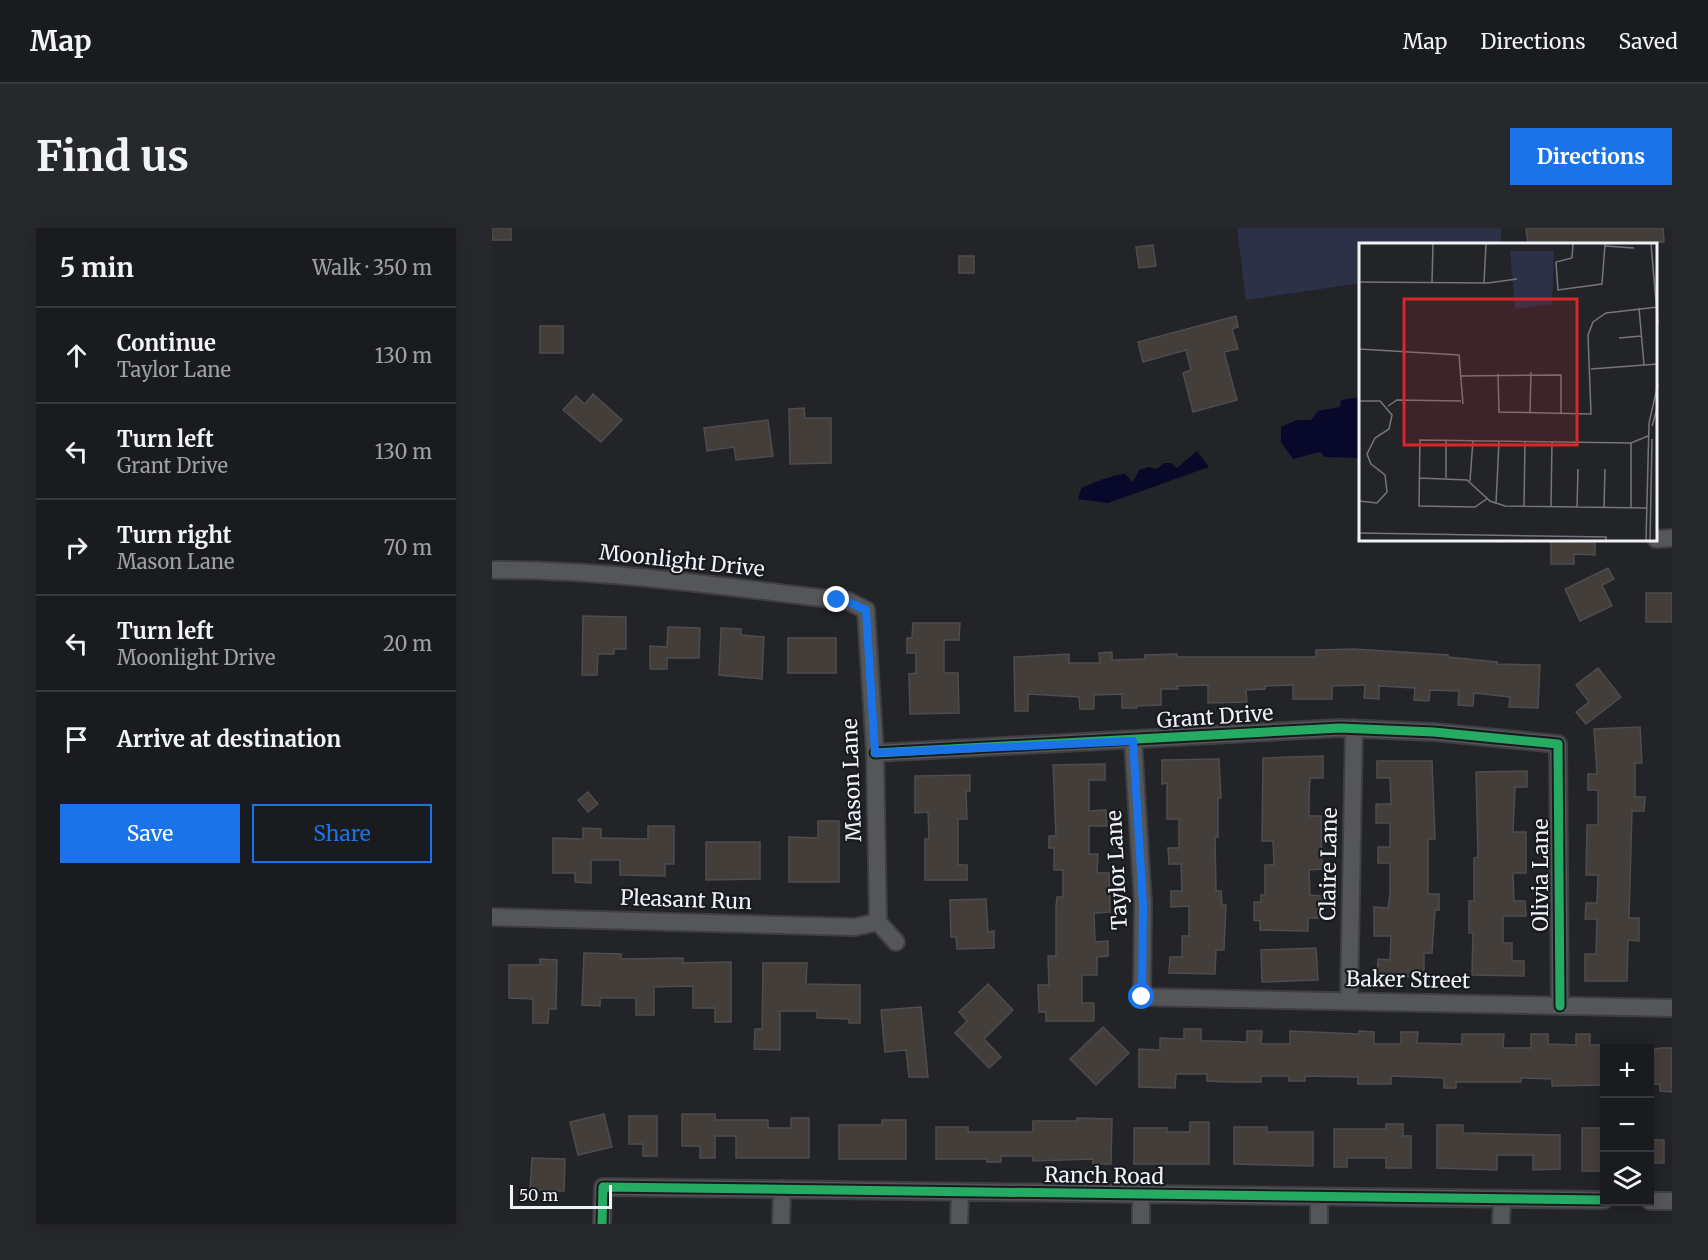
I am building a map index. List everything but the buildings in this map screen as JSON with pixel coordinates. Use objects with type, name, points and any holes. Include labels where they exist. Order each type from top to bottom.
[{"type":"street","points":[[1657,539],[1672,538]]},
{"type":"street","name":"Moonlight Drive","points":[[492,570],[556,572],[710,586],[848,602],[866,610]]},
{"type":"street","name":"Mason Lane","points":[[866,610],[875,753],[878,922]]},
{"type":"street","name":"Grant Drive","points":[[875,753],[1354,729],[1434,732],[1558,744]]},
{"type":"street","name":"Claire Lane","points":[[1349,1001],[1354,729]]},
{"type":"street","name":"Taylor Lane","points":[[1133,741],[1143,904],[1142,997]]},
{"type":"street","name":"Olivia Lane","points":[[1558,744],[1560,1006]]},
{"type":"street","name":"Pleasant Run","points":[[492,917],[855,927],[878,922]]},
{"type":"street","points":[[878,922],[896,942]]},
{"type":"street","name":"Baker Street","points":[[1142,997],[1672,1008]]},
{"type":"street","name":"Ranch Road","points":[[602,1224],[603,1187],[1600,1200]]},
{"type":"street","points":[[781,1224],[782,1190]]},
{"type":"street","points":[[960,1192],[960,1224]]},
{"type":"street","points":[[1141,1194],[1141,1224]]},
{"type":"street","points":[[1319,1224],[1320,1197]]},
{"type":"street","points":[[1501,1224],[1502,1199]]},
{"type":"street","points":[[1654,1201],[1672,1201]]},
{"type":"shaded area","points":[[1237,228],[1501,228],[1501,243],[1359,243],[1359,283],[1246,300]]},
{"type":"shaded area","points":[[1359,397],[1359,458],[1325,457],[1320,452],[1293,459],[1281,442],[1281,427],[1297,420],[1311,420],[1318,411],[1340,407],[1341,400]]},
{"type":"shaded area","points":[[1197,451],[1209,467],[1108,503],[1078,499],[1081,489],[1097,482],[1125,474],[1133,482],[1139,470],[1149,467],[1157,469],[1164,463],[1171,463],[1177,468]]},
{"type":"cycle path","points":[[875,753],[1340,728],[1434,732],[1558,744],[1560,1006]]},
{"type":"cycle path","points":[[602,1224],[603,1187],[1600,1200]]},
{"type":"route","points":[[837,600],[866,610],[875,753],[1133,741],[1143,904],[1142,997]]}]
